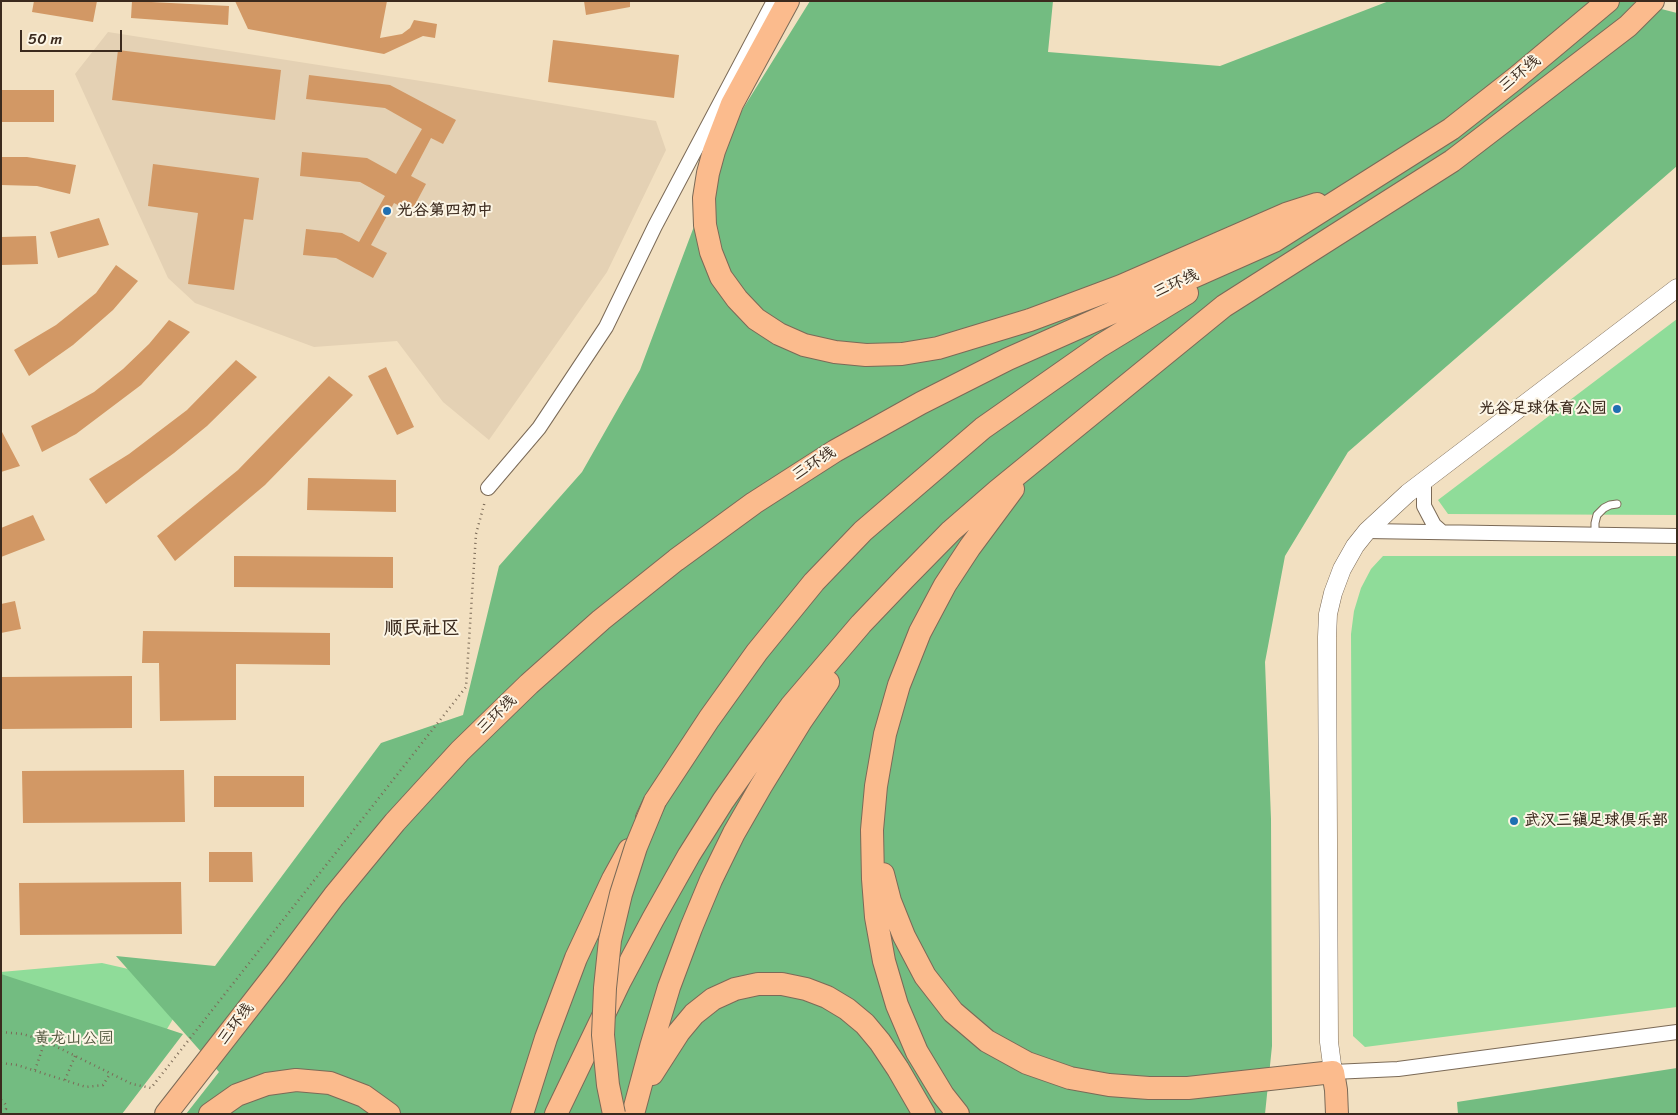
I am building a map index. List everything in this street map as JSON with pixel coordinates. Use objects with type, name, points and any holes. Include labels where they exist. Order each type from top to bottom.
[{"type":"highway","points":[[788,1],[732,104],[714,151],[704,198],[705,225],[710,252],[721,277],[737,299],[756,319],[779,334],[804,345],[835,352],[866,355],[902,354],[938,348],[1030,320],[1121,286],[1286,214],[1356,190]]},
{"type":"highway","name":"三环线","points":[[556,1114],[620,981],[653,919],[689,855],[723,802],[791,706],[861,624],[951,531],[1047,449],[1224,306],[1452,161],[1628,26],[1653,1]]},
{"type":"highway","name":"三环线","points":[[166,1114],[334,896],[395,822],[460,751],[529,684],[601,620],[676,560],[754,503],[834,450],[921,403],[1008,359],[1274,241],[1451,129],[1607,2]]},
{"type":"highway","points":[[522,1114],[546,1038],[576,958],[613,879],[655,802],[709,719],[757,652],[814,582],[863,531],[983,428],[1100,346],[1274,241]]},
{"type":"highway","points":[[958,1114],[943,1095],[917,1052],[898,1005],[884,961],[876,917],[873,879],[872,830],[876,786],[885,734],[899,685],[920,632],[970,547],[1018,483],[1047,449]]},
{"type":"highway","points":[[633,1114],[669,987],[704,896],[734,833],[801,721],[846,655],[904,579]]},
{"type":"highway","points":[[614,1114],[608,1085],[602,1035],[610,940],[621,894],[636,847],[655,802]]},
{"type":"highway","points":[[872,830],[890,901],[904,936],[924,976],[952,1012],[987,1041],[1027,1063],[1070,1078],[1109,1085],[1188,1088],[1333,1072],[1337,1114]]},
{"type":"highway","points":[[633,1114],[667,1049],[694,1014],[713,999],[735,989],[758,984],[782,984],[806,989],[827,997],[847,1009],[865,1024],[880,1042],[924,1114]]},
{"type":"highway","points":[[210,1114],[237,1095],[267,1084],[296,1080],[330,1083],[364,1096],[389,1114]]},
{"type":"street","points":[[488,488],[539,428],[606,327],[660,217],[774,1]]},
{"type":"street","points":[[1677,288],[1424,481],[1384,514],[1355,546],[1342,569],[1333,592],[1328,614],[1327,637],[1329,1042],[1333,1072],[1398,1069],[1677,1032]]},
{"type":"street","points":[[1424,481],[1424,506],[1434,525],[1442,532]]},
{"type":"street","points":[[1367,531],[1677,536]]},
{"type":"lane","points":[[1594,535],[1598,516],[1604,508],[1617,504]]},
{"type":"path","points":[[1,1032],[23,1034],[45,1041],[132,1084],[151,1088],[466,687],[476,534],[488,488]]},
{"type":"path","points":[[35,1070],[45,1041]]},
{"type":"path","points":[[65,1080],[75,1056]]},
{"type":"path","points":[[1,1063],[35,1070],[86,1087],[103,1085],[110,1074]]},
{"type":"path","points":[[1,1100],[5,1104],[6,1109],[1,1110]]},
{"type":"shaded area","name":"光谷第四初中","points":[[108,32],[440,84],[656,121],[666,150],[607,272],[489,440],[443,402],[397,341],[314,347],[195,303],[168,278],[75,74]]},
{"type":"green space","points":[[810,1],[1053,1],[1048,52],[1220,66],[1389,1],[1630,1],[1677,13],[1677,166],[1348,452],[1285,556],[1265,662],[1271,819],[1272,1046],[1265,1114],[186,1114],[219,1072],[116,956],[215,966],[381,743],[463,715],[499,566],[582,472],[640,370],[731,128]]},
{"type":"green space","name":"光谷足球体育公园","points":[[1677,319],[1677,515],[1448,514],[1438,500]]},
{"type":"green space","name":"武汉三镇足球俱乐部","points":[[1383,556],[1677,556],[1677,1007],[1365,1047],[1353,1036],[1351,634],[1354,611],[1361,588],[1371,569]]},
{"type":"green space","name":"黄龙山公园","points":[[102,963],[194,984],[116,1114],[1,1114],[1,972]]},
{"type":"green space","name":"黄龙山公园","points":[[1,974],[183,1034],[122,1114],[1,1114]]},
{"type":"green space","points":[[1677,1068],[1677,1114],[1458,1114],[1457,1102]]},
{"type":"building","points":[[34,1],[97,1],[93,22],[32,12]]},
{"type":"building","points":[[132,1],[229,6],[228,25],[131,18]]},
{"type":"building","points":[[235,1],[387,1],[380,38],[402,34],[410,28],[414,20],[437,24],[435,38],[423,36],[384,54],[248,29]]},
{"type":"building","points":[[584,1],[630,1],[630,7],[586,15]]},
{"type":"building","points":[[553,40],[679,55],[674,98],[548,82]]},
{"type":"building","points":[[118,50],[281,70],[275,120],[112,100]]},
{"type":"building","points":[[309,75],[390,85],[456,120],[443,144],[431,138],[411,176],[426,184],[411,212],[394,203],[371,245],[387,253],[373,278],[336,258],[303,255],[306,229],[342,233],[359,242],[385,196],[360,182],[300,176],[302,152],[367,158],[396,174],[422,129],[385,108],[306,99]]},
{"type":"building","points":[[1,90],[54,90],[54,122],[1,122]]},
{"type":"building","points":[[1,157],[27,157],[76,165],[70,194],[37,186],[1,185]]},
{"type":"building","points":[[153,164],[259,178],[253,220],[244,219],[234,290],[188,284],[198,213],[148,206]]},
{"type":"building","points":[[99,218],[109,245],[58,258],[50,232]]},
{"type":"building","points":[[36,236],[38,264],[1,265],[1,237]]},
{"type":"building","points":[[116,265],[138,281],[113,310],[73,345],[29,376],[14,350],[56,325],[96,293]]},
{"type":"building","points":[[169,320],[190,332],[141,385],[76,434],[42,452],[31,426],[94,392],[123,369],[149,344]]},
{"type":"building","points":[[236,360],[257,377],[207,426],[106,504],[89,479],[129,454],[187,410]]},
{"type":"building","points":[[386,367],[414,427],[397,435],[368,376]]},
{"type":"building","points":[[329,376],[353,395],[265,485],[175,561],[157,536],[238,470]]},
{"type":"building","points":[[1,430],[20,466],[1,472]]},
{"type":"building","points":[[308,478],[396,480],[396,512],[307,510]]},
{"type":"building","points":[[33,515],[45,540],[1,557],[1,528]]},
{"type":"building","points":[[234,556],[393,557],[393,588],[234,587]]},
{"type":"building","points":[[15,601],[21,629],[1,633],[1,604]]},
{"type":"building","points":[[143,631],[330,633],[330,665],[236,664],[236,720],[160,721],[159,663],[142,663]]},
{"type":"building","points":[[132,676],[132,728],[1,729],[1,677]]},
{"type":"building","points":[[184,770],[185,822],[23,823],[22,771]]},
{"type":"building","points":[[214,776],[304,776],[304,807],[214,807]]},
{"type":"building","points":[[209,852],[252,852],[253,882],[209,882]]},
{"type":"building","points":[[181,882],[182,934],[20,935],[19,883]]},
{"type":"place","name":"光谷第四初中","points":[[387,211]]},
{"type":"place","name":"光谷足球体育公园","points":[[1617,409]]},
{"type":"place","name":"武汉三镇足球俱乐部","points":[[1514,821]]},
{"type":"district","name":"顺民社区","points":[[422,629]]}]
